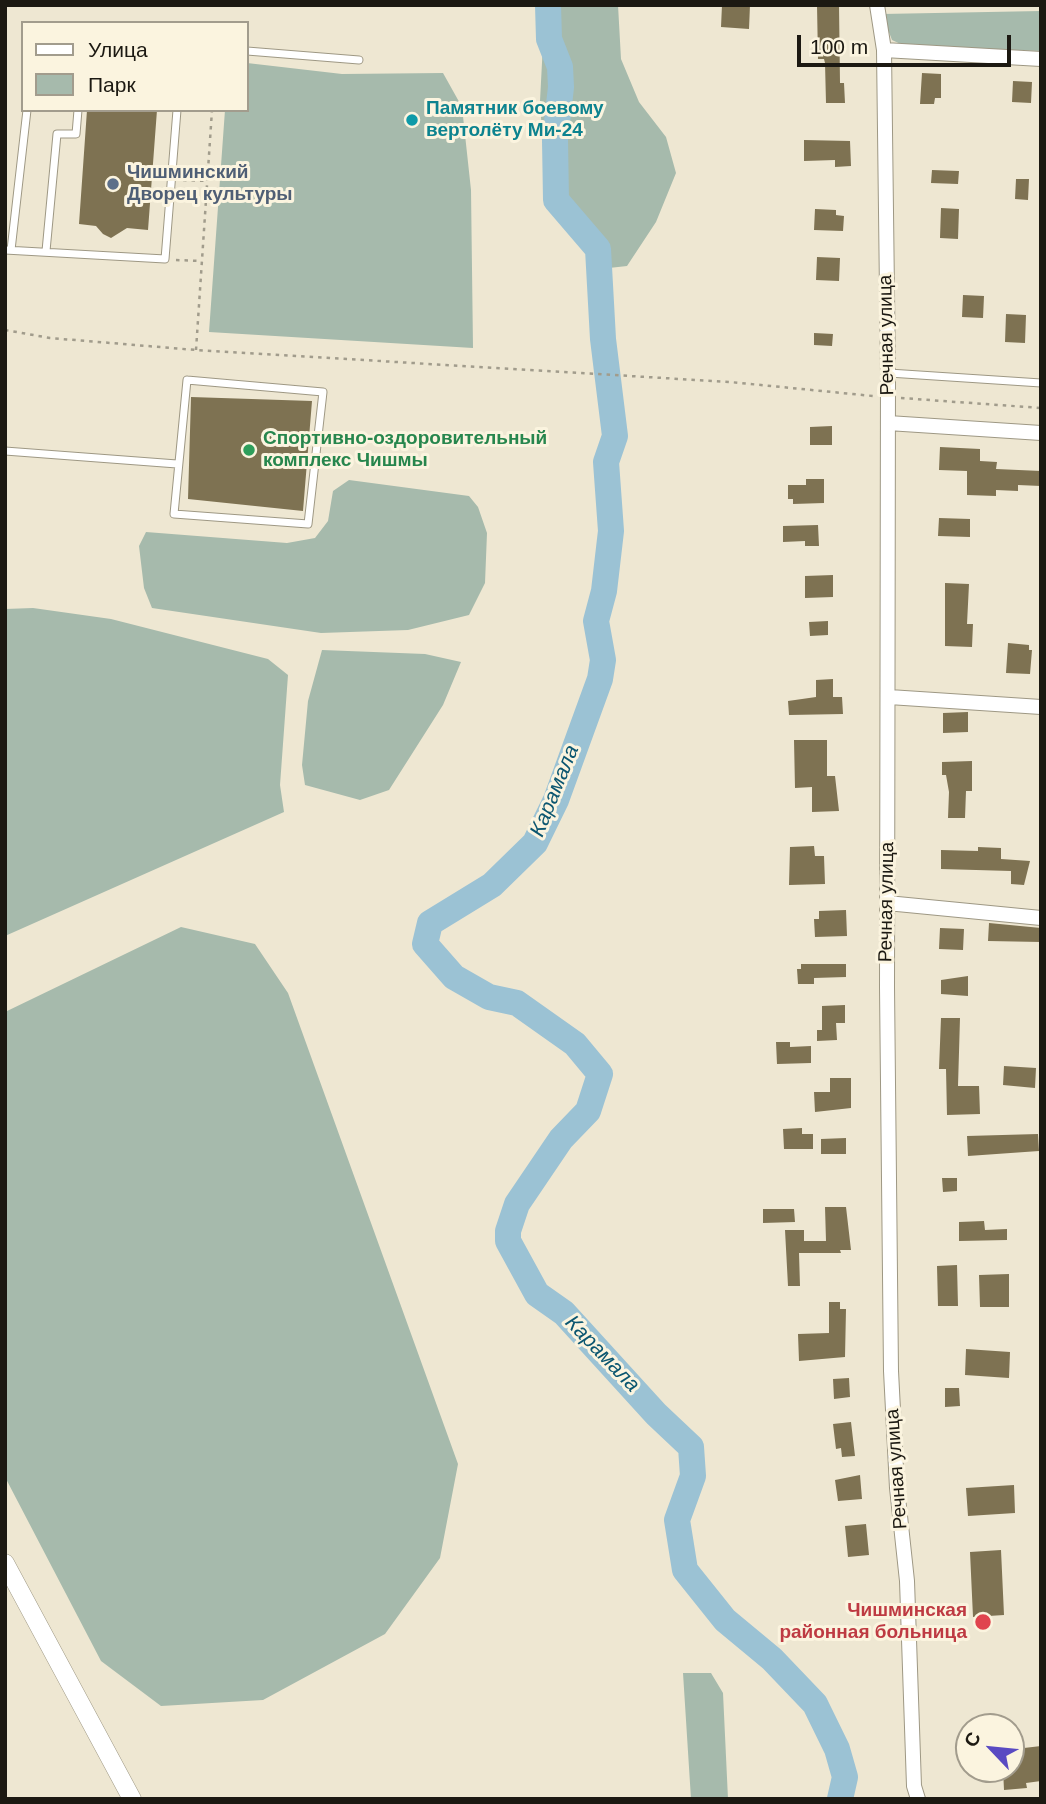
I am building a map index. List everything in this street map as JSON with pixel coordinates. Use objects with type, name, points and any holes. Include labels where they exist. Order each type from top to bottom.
[{"type":"street","name":"Речная улица","points":[[877,5],[884,50],[888,373],[887,903],[891,1371],[897,1488],[907,1581],[914,1786],[918,1799]]},
{"type":"street","points":[[884,50],[1041,60]]},
{"type":"street","points":[[888,423],[1041,433]]},
{"type":"street","points":[[889,697],[1041,707]]},
{"type":"street","points":[[887,903],[1041,918]]},
{"type":"street","points":[[5,1563],[11,1589],[132,1799]]},
{"type":"lane","points":[[248,51],[359,60]]},
{"type":"lane","points":[[27,112],[8,250],[165,259],[177,112]]},
{"type":"lane","points":[[46,251],[57,134],[76,134],[78,112]]},
{"type":"lane","points":[[888,373],[1041,383]]},
{"type":"lane","points":[[187,380],[323,392],[308,524],[174,514],[177,464],[187,380]]},
{"type":"lane","points":[[5,451],[177,464]]},
{"type":"path","points":[[196,350],[212,112]]},
{"type":"path","points":[[165,259],[202,261]]},
{"type":"path","points":[[5,330],[50,338],[196,350],[730,382]]},
{"type":"green space","points":[[545,5],[618,5],[621,59],[639,102],[666,137],[676,173],[656,222],[627,266],[600,269],[546,197],[540,101]]},
{"type":"green space","points":[[1041,11],[1041,51],[907,47],[892,40],[882,14]]},
{"type":"green space","points":[[248,63],[342,74],[443,73],[462,107],[471,190],[473,348],[209,332],[225,112],[248,112]]},
{"type":"green space","points":[[349,480],[469,496],[478,507],[487,533],[485,583],[469,615],[408,630],[321,633],[152,608],[144,588],[139,546],[146,532],[287,543],[315,538],[328,521],[333,491]]},
{"type":"green space","points":[[33,608],[111,619],[268,659],[288,675],[280,785],[284,812],[5,936],[5,609]]},
{"type":"green space","points":[[322,650],[425,654],[461,662],[443,705],[389,790],[360,800],[305,785],[302,765],[308,701]]},
{"type":"green space","points":[[181,927],[255,944],[288,993],[458,1464],[440,1558],[385,1634],[263,1700],[161,1706],[101,1661],[5,1477],[5,1012]]},
{"type":"green space","points":[[683,1673],[711,1673],[723,1693],[728,1799],[691,1799]]},
{"type":"building","points":[[722,5],[750,5],[749,29],[721,27]]},
{"type":"building","points":[[817,5],[839,5],[840,83],[844,83],[845,103],[826,103],[825,63],[824,59],[818,59]]},
{"type":"building","points":[[922,73],[941,74],[941,98],[935,98],[934,104],[920,104]]},
{"type":"building","points":[[1013,81],[1032,82],[1031,103],[1012,102]]},
{"type":"building","points":[[87,112],[157,112],[148,230],[127,228],[111,238],[96,226],[79,224]]},
{"type":"building","points":[[804,140],[850,141],[851,166],[835,167],[835,160],[804,161]]},
{"type":"building","points":[[932,170],[959,171],[958,184],[931,183]]},
{"type":"building","points":[[1016,179],[1029,179],[1028,200],[1015,199]]},
{"type":"building","points":[[941,208],[959,209],[958,239],[940,238]]},
{"type":"building","points":[[815,209],[836,210],[836,215],[844,216],[843,231],[814,230]]},
{"type":"building","points":[[817,257],[840,258],[839,281],[816,280]]},
{"type":"building","points":[[963,295],[984,296],[983,318],[962,317]]},
{"type":"building","points":[[1006,314],[1026,315],[1025,343],[1005,342]]},
{"type":"building","points":[[814,333],[833,334],[832,346],[814,345]]},
{"type":"building","name":"Спортивно-оздоровительный комплекс Чишмы","points":[[191,397],[312,401],[303,511],[188,499]]},
{"type":"building","points":[[832,426],[832,445],[810,445],[810,427]]},
{"type":"building","points":[[940,447],[980,449],[980,461],[997,462],[996,469],[1041,471],[1041,486],[1018,485],[1018,491],[996,490],[996,496],[967,495],[967,471],[939,470]]},
{"type":"building","points":[[806,479],[824,479],[824,503],[793,504],[793,499],[788,499],[788,485],[806,485]]},
{"type":"building","points":[[939,518],[970,519],[970,537],[938,536]]},
{"type":"building","points":[[818,525],[819,546],[805,546],[805,541],[783,542],[783,526]]},
{"type":"building","points":[[833,575],[833,597],[805,598],[805,576]]},
{"type":"building","points":[[945,583],[969,584],[967,624],[973,624],[972,647],[945,646]]},
{"type":"building","points":[[828,621],[828,635],[810,636],[809,622]]},
{"type":"building","points":[[1008,643],[1029,645],[1029,650],[1032,650],[1030,674],[1006,673]]},
{"type":"building","points":[[833,679],[833,697],[842,697],[843,714],[789,715],[788,701],[816,697],[816,680]]},
{"type":"building","points":[[968,712],[968,732],[943,733],[943,713]]},
{"type":"building","points":[[794,740],[827,740],[827,776],[835,776],[839,811],[812,812],[812,787],[795,788]]},
{"type":"building","points":[[972,761],[972,791],[966,791],[965,818],[948,818],[949,792],[946,775],[942,775],[942,762]]},
{"type":"building","points":[[814,846],[815,856],[824,856],[825,884],[789,885],[790,847]]},
{"type":"building","points":[[978,847],[1001,848],[1001,859],[1030,861],[1024,885],[1011,884],[1011,871],[941,869],[941,850],[978,851]]},
{"type":"building","points":[[846,910],[847,936],[815,937],[814,919],[819,919],[819,911]]},
{"type":"building","points":[[989,923],[1041,928],[1041,942],[988,941]]},
{"type":"building","points":[[940,928],[964,929],[963,950],[939,949]]},
{"type":"building","points":[[801,964],[846,964],[846,977],[814,978],[814,984],[798,984],[797,969],[801,969]]},
{"type":"building","points":[[968,976],[968,996],[941,994],[941,980]]},
{"type":"building","points":[[845,1005],[845,1023],[836,1023],[837,1040],[817,1041],[817,1030],[822,1030],[822,1006]]},
{"type":"building","points":[[941,1018],[960,1018],[958,1086],[979,1086],[980,1114],[947,1115],[946,1069],[939,1069]]},
{"type":"building","points":[[776,1042],[790,1042],[790,1047],[811,1046],[811,1063],[777,1064]]},
{"type":"building","points":[[1004,1066],[1036,1068],[1035,1088],[1003,1085]]},
{"type":"building","points":[[830,1078],[851,1078],[851,1108],[815,1112],[814,1092],[830,1092]]},
{"type":"building","points":[[802,1128],[802,1134],[813,1134],[813,1149],[784,1149],[783,1129]]},
{"type":"building","points":[[1038,1134],[1039,1151],[968,1156],[967,1136]]},
{"type":"building","points":[[846,1138],[846,1154],[821,1154],[821,1139]]},
{"type":"building","points":[[942,1178],[957,1178],[957,1191],[943,1192]]},
{"type":"building","points":[[825,1207],[846,1207],[851,1250],[840,1250],[841,1253],[799,1253],[800,1286],[788,1286],[785,1230],[804,1230],[804,1241],[826,1241]]},
{"type":"building","points":[[763,1209],[794,1209],[795,1222],[763,1223]]},
{"type":"building","points":[[984,1221],[985,1230],[1007,1229],[1007,1240],[959,1241],[959,1222]]},
{"type":"building","points":[[957,1265],[958,1306],[938,1306],[937,1266]]},
{"type":"building","points":[[1009,1274],[1009,1307],[980,1307],[979,1275]]},
{"type":"building","points":[[829,1302],[840,1302],[840,1309],[846,1309],[845,1357],[799,1361],[798,1334],[829,1333]]},
{"type":"building","points":[[966,1349],[1010,1352],[1009,1378],[965,1375]]},
{"type":"building","points":[[849,1378],[850,1397],[834,1399],[833,1379]]},
{"type":"building","points":[[945,1388],[959,1388],[960,1406],[945,1407]]},
{"type":"building","points":[[851,1422],[855,1456],[842,1457],[841,1448],[836,1449],[833,1424]]},
{"type":"building","points":[[860,1475],[862,1499],[838,1501],[835,1480]]},
{"type":"building","points":[[1014,1485],[1015,1513],[968,1516],[966,1488]]},
{"type":"building","points":[[866,1524],[869,1555],[848,1557],[845,1526]]},
{"type":"building","points":[[1001,1550],[1004,1615],[973,1617],[970,1552]]},
{"type":"building","points":[[1041,1746],[1041,1781],[1026,1783],[1027,1788],[1004,1790],[1004,1783],[1025,1783],[1025,1748]]},
{"type":"waterway","name":"Карамала","points":[[548,5],[549,39],[560,67],[561,87],[555,140],[556,200],[598,249],[603,339],[615,436],[606,462],[611,531],[604,591],[596,621],[603,660],[600,679],[556,800],[535,843],[492,885],[430,923],[425,944],[454,977],[489,997],[517,1003],[575,1044],[600,1074],[588,1111],[561,1139],[517,1204],[508,1231],[508,1241],[537,1294],[564,1313],[656,1414],[691,1447],[693,1476],[677,1520],[685,1570],[725,1620],[772,1659],[815,1704],[837,1749],[845,1777],[840,1799]]},
{"type":"place","name":"Памятник боевому вертолёту Ми-24","points":[[412,120]]},
{"type":"place","name":"Чишминский Дворец культуры","points":[[113,184]]},
{"type":"place","name":"Спортивно-оздоровительный комплекс Чишмы","points":[[249,450]]},
{"type":"place","name":"Чишминская районная больница","points":[[983,1622]]}]
